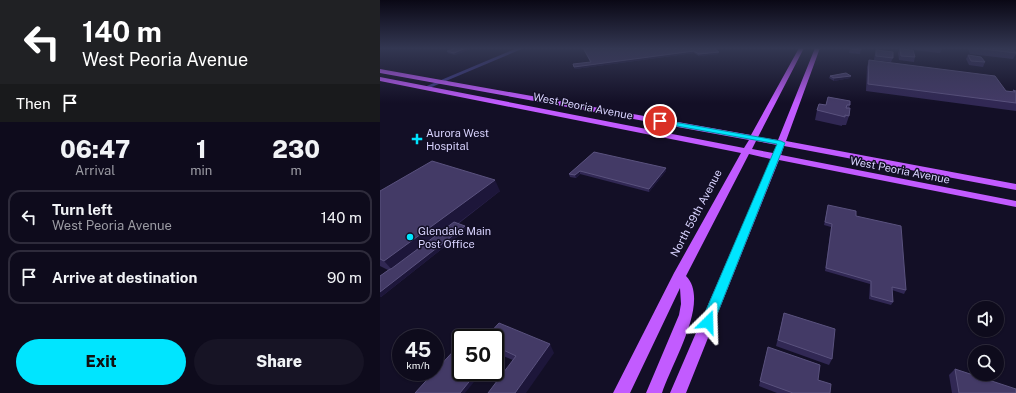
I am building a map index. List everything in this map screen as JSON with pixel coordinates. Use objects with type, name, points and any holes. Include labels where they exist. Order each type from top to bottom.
[{"type":"main road","name":"North 59th Avenue","points":[[620,393],[679,277],[792,66]]},
{"type":"main road","points":[[678,393],[776,157],[811,66]]},
{"type":"main road","name":"West Peoria Avenue","points":[[380,71],[754,138],[1016,188]]},
{"type":"main road","name":"West Peoria Avenue","points":[[380,79],[1016,204]]},
{"type":"main road","points":[[563,114],[574,106]]},
{"type":"main road","points":[[572,116],[584,107]]},
{"type":"main road","points":[[654,393],[686,313],[688,292],[684,280],[679,277]]},
{"type":"street","points":[[425,88],[478,66]]},
{"type":"building","points":[[869,66],[919,66],[995,76],[1006,91],[1016,91],[1016,103],[868,84]]},
{"type":"building","points":[[846,73],[851,76],[834,78],[830,76]]},
{"type":"building","points":[[828,97],[850,101],[850,105],[847,105],[846,108],[850,108],[849,116],[845,115],[845,117],[817,110],[819,104],[826,105]]},
{"type":"building","points":[[594,152],[666,168],[649,189],[580,171],[575,175],[569,174]]},
{"type":"building","name":"Glendale Main Post Office","points":[[432,161],[495,180],[384,261],[380,259],[380,191]]},
{"type":"building","points":[[828,205],[856,211],[856,216],[901,226],[906,290],[892,287],[893,302],[871,296],[871,281],[826,268],[832,224],[825,222]]},
{"type":"building","points":[[454,222],[465,226],[380,292],[380,276]]},
{"type":"building","points":[[784,313],[835,329],[832,359],[778,340]]},
{"type":"building","points":[[499,323],[550,344],[515,393],[488,393],[497,381],[504,381],[504,372],[516,356],[504,350],[504,329],[494,329]]},
{"type":"building","points":[[768,347],[820,365],[818,380],[831,384],[830,393],[793,393],[760,381]]},
{"type":"building","points":[[452,353],[452,381],[470,381],[460,393],[415,393],[426,381],[444,381],[444,361]]},
{"type":"building","points":[[955,369],[968,373],[968,381],[992,381],[1016,389],[1016,393],[959,393]]},
{"type":"place","name":"Aurora West Hospital","points":[[417,139]]},
{"type":"place","name":"Glendale Main Post Office","points":[[410,237]]},
{"type":"route","points":[[660,121],[781,143],[708,322]]}]
